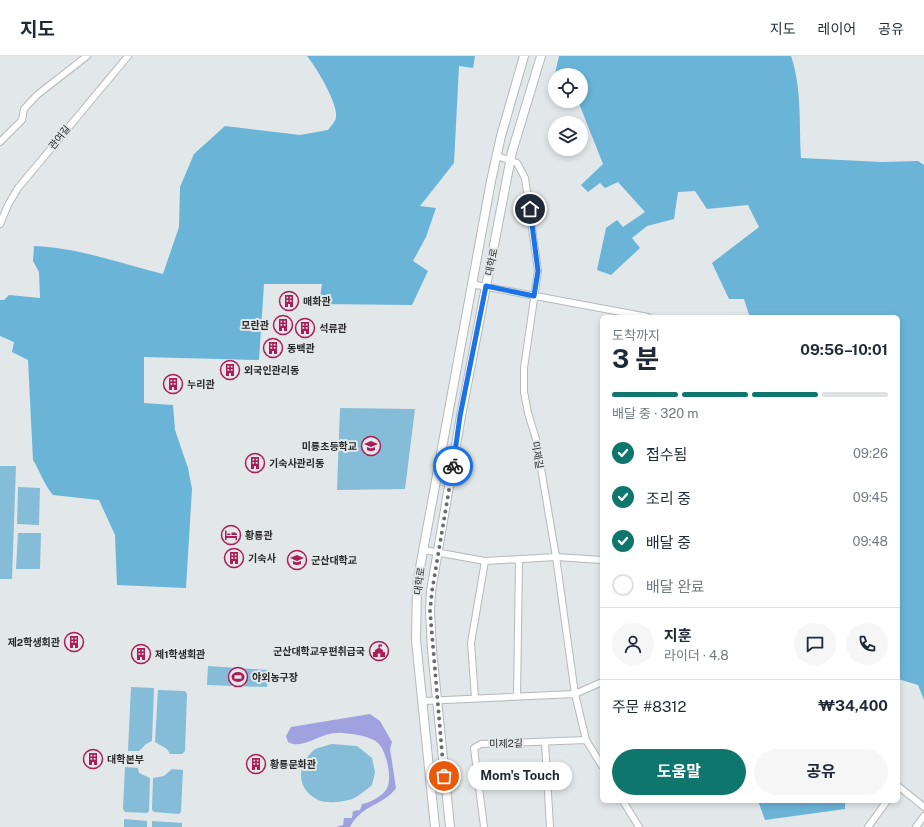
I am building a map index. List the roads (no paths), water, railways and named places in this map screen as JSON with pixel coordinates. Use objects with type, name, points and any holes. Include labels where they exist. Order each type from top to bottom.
[{"type":"street","points":[[0,142],[22,120],[24,109],[37,95],[87,56]]},
{"type":"street","name":"관여길","points":[[0,224],[8,205],[18,188],[128,56]]},
{"type":"street","name":"대학로","points":[[435,827],[424,701],[416,640],[415,611],[417,584],[471,284],[497,156],[524,56]]},
{"type":"street","name":"대학로","points":[[450,827],[437,700],[430,611],[432,591],[460,416],[510,160],[541,56]]},
{"type":"street","points":[[497,156],[510,160]]},
{"type":"street","name":"미제길","points":[[510,160],[517,163],[525,178],[538,260],[538,271],[524,368],[524,392],[536,439],[556,557],[575,694],[586,740],[600,763]]},
{"type":"street","points":[[471,284],[637,315]]},
{"type":"street","points":[[424,550],[485,561],[519,561],[556,557],[600,560]]},
{"type":"street","points":[[475,698],[471,643],[485,561]]},
{"type":"street","points":[[517,697],[519,561]]},
{"type":"street","points":[[424,701],[575,694],[600,683]]},
{"type":"street","name":"미제2길","points":[[484,827],[474,748],[481,744],[586,740]]},
{"type":"street","points":[[545,742],[550,827]]},
{"type":"street","points":[[900,788],[924,807]]},
{"type":"street","points":[[624,803],[639,827]]},
{"type":"street","points":[[868,827],[886,803]]},
{"type":"street","points":[[916,827],[924,816]]},
{"type":"place","name":"매화관","points":[[289,301]]},
{"type":"place","name":"모란관","points":[[283,325]]},
{"type":"place","name":"석류관","points":[[305,328]]},
{"type":"place","name":"동백관","points":[[273,348]]},
{"type":"place","name":"외국인관리동","points":[[230,370]]},
{"type":"place","name":"누리관","points":[[173,384]]},
{"type":"place","name":"미룡초등학교","points":[[371,446]]},
{"type":"place","name":"기숙사관리동","points":[[255,463]]},
{"type":"place","name":"황룡관","points":[[231,535]]},
{"type":"place","name":"기숙사","points":[[234,558]]},
{"type":"place","name":"군산대학교","points":[[297,560]]},
{"type":"place","name":"제2학생회관","points":[[74,642]]},
{"type":"place","name":"군산대학교우편취급국","points":[[379,651]]},
{"type":"place","name":"제1학생회관","points":[[141,654]]},
{"type":"place","name":"야외농구장","points":[[238,677]]},
{"type":"place","name":"대학본부","points":[[93,759]]},
{"type":"place","name":"황룡문화관","points":[[256,764]]},
{"type":"place","name":"Mom's Touch","points":[[444,776]]}]
